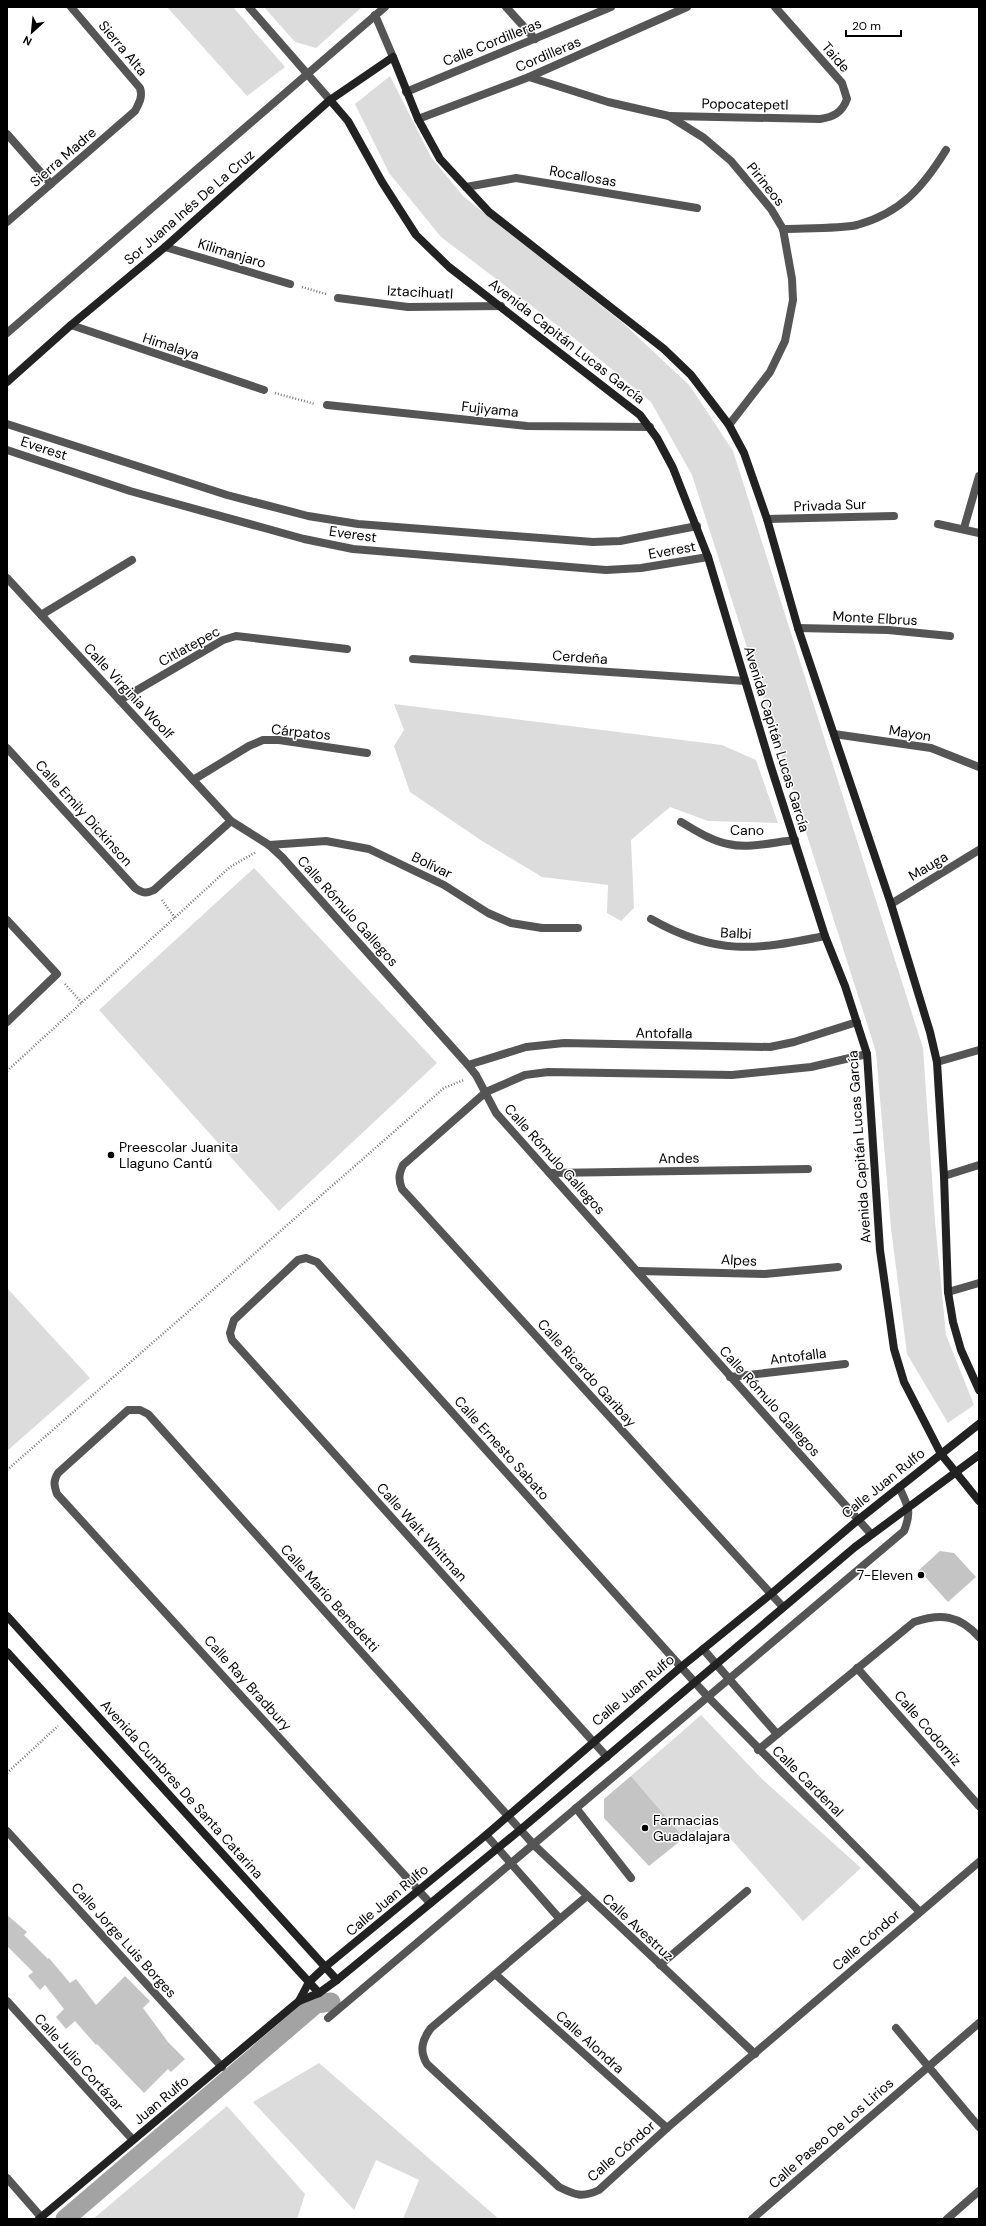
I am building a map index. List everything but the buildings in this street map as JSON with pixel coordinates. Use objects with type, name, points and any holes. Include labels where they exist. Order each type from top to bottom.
[{"type":"street","name":"Sierra Alta","points":[[71,7],[140,88],[140,101],[135,111]]},
{"type":"street","points":[[249,7],[330,100]]},
{"type":"street","points":[[385,7],[376,15],[406,92],[418,119],[440,159],[505,226],[664,349],[691,375],[729,425],[744,453],[767,519],[798,628],[891,904],[930,1032],[937,1062],[944,1176],[948,1292],[953,1322],[961,1350],[979,1390]]},
{"type":"street","points":[[506,7],[535,39]]},
{"type":"street","name":"Calle Cordilleras","points":[[406,92],[610,7]]},
{"type":"street","name":"Cordilleras","points":[[418,119],[529,77],[686,7]]},
{"type":"street","name":"Taide","points":[[775,7],[842,83],[846,91],[847,99],[840,112],[831,117],[820,119]]},
{"type":"street","name":"Sor Juana Inés De La Cruz","points":[[7,333],[376,15]]},
{"type":"street","name":"Sor Juana Inés De La Cruz","points":[[7,382],[71,325],[165,246],[330,100],[393,57]]},
{"type":"street","name":"Pirineos","points":[[529,77],[608,102],[669,116],[704,138],[731,161],[771,209],[783,229],[792,278],[793,300],[785,341],[770,372],[729,425]]},
{"type":"street","name":"Avenida Capitán Lucas García","points":[[330,100],[348,121],[382,182],[416,235],[450,267],[624,401],[650,427],[673,468],[708,557],[795,840],[826,936],[867,1054],[880,1250],[894,1349],[904,1382],[941,1454],[979,1501]]},
{"type":"street","name":"Sierra Madre","points":[[7,222],[135,111]]},
{"type":"street","name":"Popocatepetl","points":[[669,116],[820,119]]},
{"type":"street","points":[[7,134],[51,184]]},
{"type":"street","points":[[783,229],[856,225],[894,210],[922,186],[946,150]]},
{"type":"street","name":"Rocallosas","points":[[466,187],[516,178],[697,208]]},
{"type":"street","name":"Kilimanjaro","points":[[165,246],[290,284]]},
{"type":"street","name":"Iztacihuatl","points":[[338,298],[408,306],[501,306]]},
{"type":"street","name":"Himalaya","points":[[71,325],[264,390]]},
{"type":"street","name":"Fujiyama","points":[[327,405],[527,426],[650,427]]},
{"type":"street","name":"Everest","points":[[7,424],[227,495],[308,516],[351,523],[593,542],[620,542],[697,526]]},
{"type":"street","name":"Everest","points":[[7,450],[201,512],[304,539],[353,549],[606,570],[641,568],[708,557]]},
{"type":"street","points":[[964,528],[979,476]]},
{"type":"street","name":"Privada Sur","points":[[767,519],[894,516]]},
{"type":"street","points":[[938,524],[964,528],[979,534]]},
{"type":"street","points":[[42,615],[132,560]]},
{"type":"street","name":"Calle Virginia Woolf","points":[[7,578],[232,820]]},
{"type":"street","name":"Monte Elbrus","points":[[798,628],[881,630],[950,636]]},
{"type":"street","name":"Citlatepec","points":[[120,700],[223,640],[236,636],[347,649]]},
{"type":"street","name":"Cerdeña","points":[[413,659],[745,681]]},
{"type":"street","name":"Mayon","points":[[834,734],[931,748],[979,767]]},
{"type":"street","name":"Cárpatos","points":[[194,780],[249,746],[263,740],[279,740],[367,753]]},
{"type":"street","name":"Calle Emily Dickinson","points":[[7,748],[135,888],[144,893],[154,890]]},
{"type":"street","points":[[154,890],[232,820]]},
{"type":"street","name":"Calle Rómulo Gallegos","points":[[232,820],[269,845],[282,857],[468,1064],[486,1092],[496,1114],[638,1271],[730,1377],[871,1534]]},
{"type":"street","name":"Cano","points":[[680,822],[708,837],[728,844],[750,845],[795,840]]},
{"type":"street","name":"Bolívar","points":[[269,845],[326,841],[369,850],[444,885],[488,913],[511,924],[542,928],[578,928]]},
{"type":"street","name":"Mauga","points":[[891,904],[979,850]]},
{"type":"street","name":"Balbi","points":[[651,919],[676,934],[714,945],[748,948],[786,944],[826,936]]},
{"type":"street","points":[[7,920],[57,974],[7,1022]]},
{"type":"street","name":"Antofalla","points":[[468,1064],[526,1047],[564,1044],[770,1047],[794,1042],[857,1022]]},
{"type":"street","points":[[937,1062],[979,1050]]},
{"type":"street","points":[[486,1092],[525,1075],[548,1072],[732,1075],[811,1067],[867,1054]]},
{"type":"street","name":"Calle Ricardo Garibay","points":[[486,1092],[403,1165],[398,1181],[402,1189],[783,1608]]},
{"type":"street","points":[[944,1176],[979,1166]]},
{"type":"street","name":"Andes","points":[[550,1173],[808,1168]]},
{"type":"street","name":"Calle Ernesto Sabato","points":[[232,1340],[230,1333],[234,1320],[298,1260],[306,1258],[317,1262],[681,1667]]},
{"type":"street","name":"Alpes","points":[[638,1271],[765,1274],[838,1267]]},
{"type":"street","points":[[948,1292],[979,1283]]},
{"type":"street","name":"Calle Walt Whitman","points":[[232,1340],[607,1757]]},
{"type":"street","name":"Antofalla","points":[[730,1377],[845,1364]]},
{"type":"street","name":"Calle Ray Bradbury","points":[[128,1410],[58,1473],[54,1486],[57,1494],[430,1903]]},
{"type":"street","name":"Calle Mario Benedetti","points":[[128,1410],[140,1410],[148,1414],[508,1815]]},
{"type":"street","name":"Calle Juan Rulfo","points":[[309,1982],[486,1835],[681,1667],[771,1594],[858,1520],[979,1424]]},
{"type":"street","name":"Calle Juan Rulfo","points":[[320,1993],[520,1830],[871,1534],[979,1455]]},
{"type":"street","points":[[328,2018],[904,1531],[909,1518],[908,1506],[899,1487]]},
{"type":"street","name":"Avenida Cumbres De Santa Catarina","points":[[7,1616],[337,1980]]},
{"type":"street","points":[[758,1750],[914,1622],[932,1616],[958,1620],[979,1637]]},
{"type":"street","name":"Calle Cardenal","points":[[703,1649],[777,1734]]},
{"type":"street","points":[[7,1652],[320,1993]]},
{"type":"street","name":"Calle Cardenal","points":[[681,1667],[758,1750],[919,1911]]},
{"type":"street","name":"Calle Codorniz","points":[[857,1668],[979,1806]]},
{"type":"street","points":[[576,1808],[631,1878]]},
{"type":"street","name":"Calle Avestruz","points":[[508,1815],[534,1845],[756,2054]]},
{"type":"street","name":"Calle Jorge Luis Borges","points":[[7,1832],[222,2066]]},
{"type":"street","points":[[486,1835],[559,1918]]},
{"type":"street","name":"Calle Cóndor","points":[[587,1896],[559,1918],[431,2028],[422,2042],[422,2057],[427,2064],[559,2186],[573,2194],[587,2196],[599,2190],[667,2128],[756,2054],[919,1911],[979,1862]]},
{"type":"street","points":[[660,1965],[748,1891]]},
{"type":"street","name":"Calle Alondra","points":[[495,1974],[667,2128]]},
{"type":"street","name":"Juan Rulfo","points":[[300,2001],[309,1982]]},
{"type":"street","name":"Juan Rulfo","points":[[40,2218],[300,2001],[320,1993]]},
{"type":"street","name":"Calle Julio Cortázar","points":[[7,2001],[133,2140]]},
{"type":"street","points":[[928,2066],[979,2023]]},
{"type":"street","points":[[896,2028],[979,2127]]},
{"type":"street","name":"Calle Paseo De Los Lirios","points":[[752,2219],[928,2066]]},
{"type":"street","points":[[7,2178],[40,2218]]},
{"type":"street","points":[[947,2219],[979,2191]]},
{"type":"path","points":[[290,284],[338,298]]},
{"type":"path","points":[[264,390],[310,404],[327,405]]},
{"type":"path","points":[[7,1072],[230,867],[269,845]]},
{"type":"path","points":[[154,890],[175,918]]},
{"type":"path","points":[[57,974],[82,1003]]},
{"type":"path","points":[[7,1470],[444,1088],[476,1075]]},
{"type":"path","points":[[7,1773],[67,1718]]},
{"type":"shaded area","points":[[167,7],[233,7],[285,67],[247,96]]},
{"type":"shaded area","points":[[264,7],[362,7],[316,48],[295,42]]},
{"type":"shaded area","points":[[390,76],[431,157],[463,196],[623,323],[690,386],[733,451],[923,1048],[935,1221],[946,1335],[974,1405],[948,1423],[907,1354],[891,1228],[876,1052],[692,475],[651,402],[574,338],[441,237],[389,173],[355,104]]},
{"type":"shaded area","points":[[394,704],[722,745],[756,760],[778,823],[708,821],[670,807],[631,840],[634,908],[621,921],[607,913],[608,885],[542,877],[482,841],[410,792],[394,746],[404,730]]},
{"type":"shaded area","points":[[254,868],[437,1063],[279,1211],[99,1010]]},
{"type":"shaded area","points":[[7,1288],[90,1378],[7,1451]]},
{"type":"shaded area","points":[[701,1715],[762,1779],[861,1868],[803,1921],[714,1820],[684,1838],[631,1776]]},
{"type":"shaded area","points":[[319,2063],[499,2219],[403,2219],[419,2180],[376,2160],[354,2210],[253,2102]]},
{"type":"shaded area","points":[[227,2106],[305,2194],[297,2219],[93,2219]]},
{"type":"waterway","points":[[65,2219],[316,2004],[331,2002]]},
{"type":"place","name":"Preescolar Juanita Llaguno Cantú","points":[[111,1155]]},
{"type":"place","name":"7-Eleven","points":[[921,1575]]},
{"type":"place","name":"Farmacias Guadalajara","points":[[645,1828]]}]
